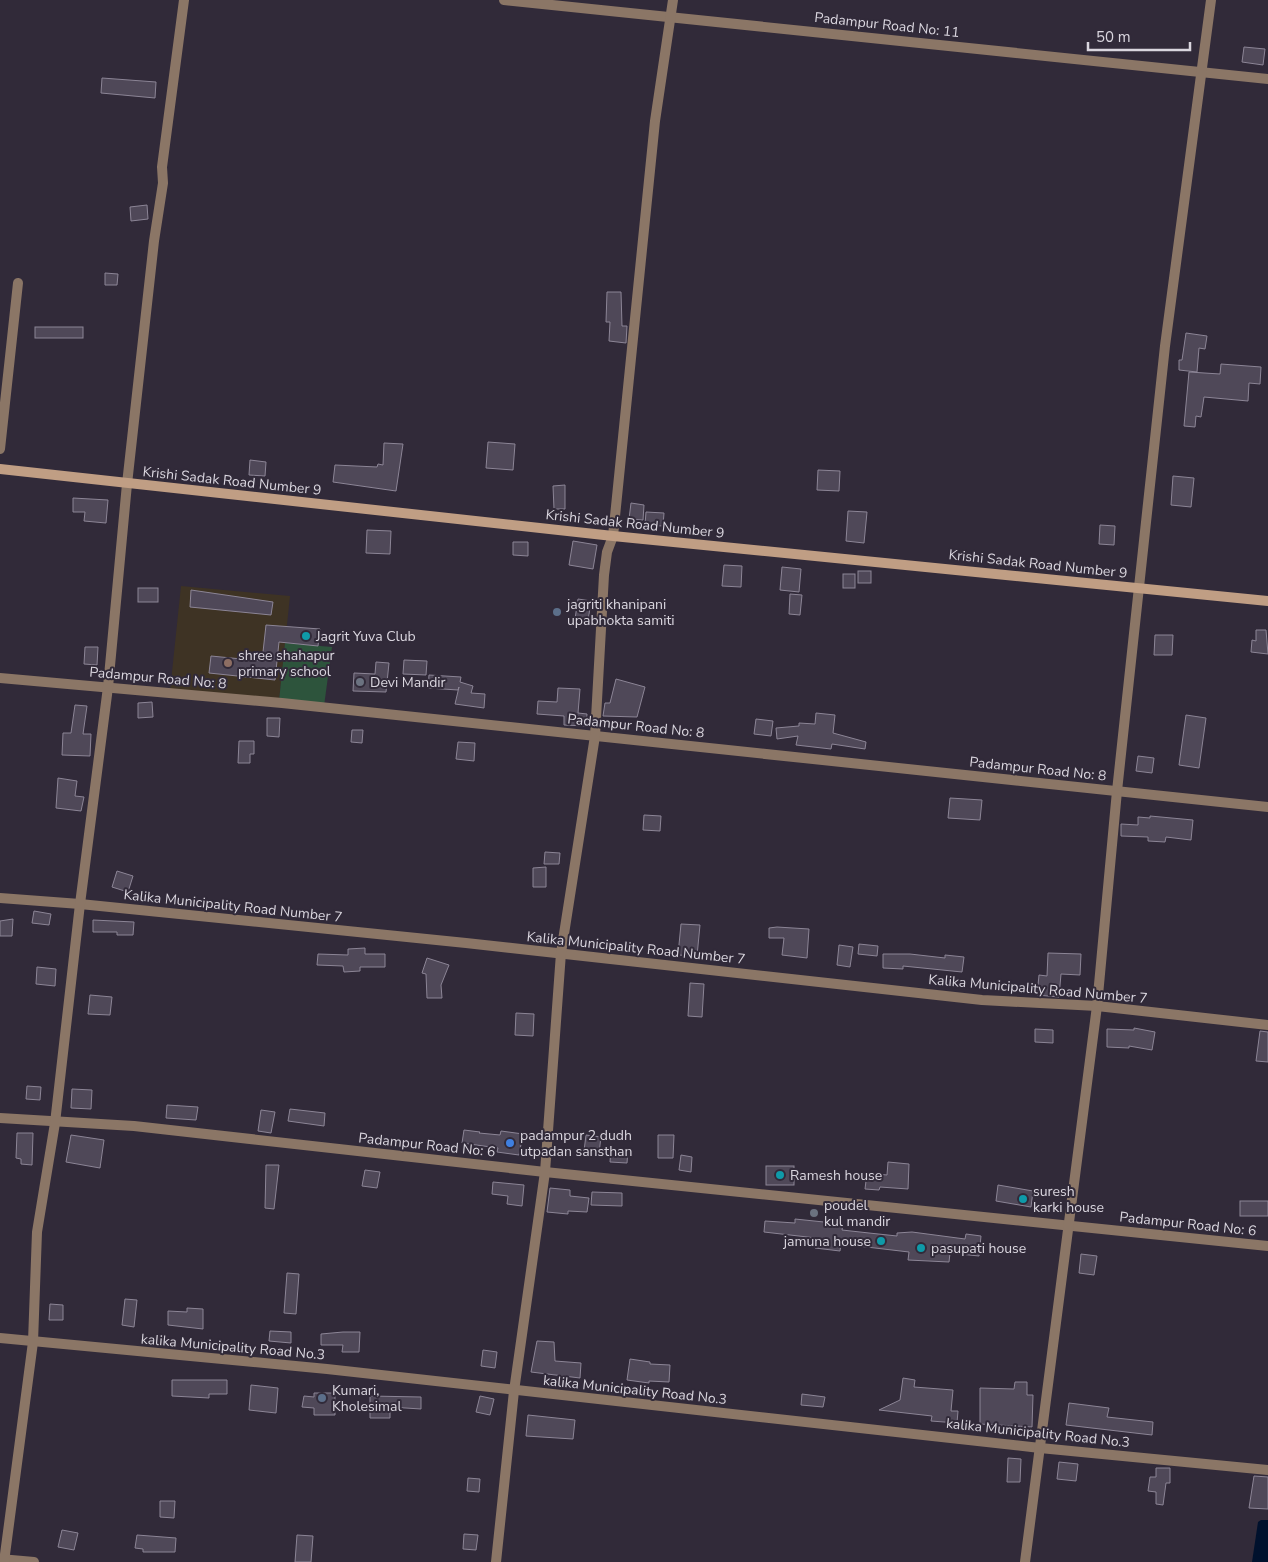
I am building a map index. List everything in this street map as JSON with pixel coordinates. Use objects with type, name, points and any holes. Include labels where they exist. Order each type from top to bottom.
[{"type":"street","points":[[34,1562],[3,1560],[33,1342],[37,1232],[55,1123],[80,904],[108,688],[126,484],[154,241],[163,183],[162,168],[184,0]]},
{"type":"street","name":"Padampur Road No: 11","points":[[504,0],[1268,79]]},
{"type":"street","points":[[496,1562],[514,1391],[545,1172],[561,953],[595,736],[604,575],[607,552],[613,536],[655,121],[673,0]]},
{"type":"street","points":[[1026,1562],[1067,1225],[1097,1006],[1117,791],[1141,588],[1165,346],[1211,0]]},
{"type":"street","points":[[0,450],[18,283]]},
{"type":"street","name":"Krishi Sadak Road Number 9","points":[[0,469],[613,536],[1268,601]]},
{"type":"street","name":"Padampur Road No: 8","points":[[0,678],[595,736],[1268,807]]},
{"type":"street","name":"Kalika Municipality Road Number 7","points":[[0,898],[80,904],[561,953],[982,1000],[1097,1006],[1268,1025]]},
{"type":"street","name":"Padampur Road No: 6","points":[[0,1118],[55,1123],[134,1126],[545,1172],[1268,1246]]},
{"type":"street","name":"kalika Municipality Road No.3","points":[[0,1338],[327,1369],[1040,1448],[1268,1470]]},
{"type":"shaded area","name":"shree shahapur primary school","points":[[181,586],[290,596],[279,701],[170,691]]},
{"type":"green space","points":[[285,643],[332,647],[324,706],[279,701]]},
{"type":"water","points":[[1268,1520],[1268,1562],[1252,1562],[1258,1522]]},
{"type":"building","points":[[1244,47],[1265,49],[1263,65],[1242,62]]},
{"type":"building","points":[[102,78],[156,82],[155,98],[101,93]]},
{"type":"building","points":[[147,205],[148,219],[131,221],[130,207]]},
{"type":"building","points":[[105,273],[118,274],[117,285],[105,285]]},
{"type":"building","points":[[607,292],[621,292],[622,326],[627,326],[626,343],[609,341],[610,322],[606,322]]},
{"type":"building","points":[[35,327],[83,327],[83,338],[35,338]]},
{"type":"building","points":[[1186,333],[1207,336],[1205,349],[1199,348],[1197,372],[1179,370],[1179,360],[1182,360]]},
{"type":"building","points":[[1221,364],[1261,367],[1260,384],[1249,383],[1248,401],[1204,397],[1201,417],[1196,416],[1195,427],[1184,426],[1189,372],[1220,374]]},
{"type":"building","points":[[488,442],[515,444],[513,470],[486,468]]},
{"type":"building","points":[[384,443],[403,444],[396,491],[333,482],[335,465],[377,467],[378,464],[383,465]]},
{"type":"building","points":[[250,460],[266,462],[265,476],[249,475]]},
{"type":"building","points":[[818,470],[840,471],[839,491],[817,490]]},
{"type":"building","points":[[1173,476],[1194,478],[1191,507],[1171,505]]},
{"type":"building","points":[[565,485],[565,509],[554,509],[553,486]]},
{"type":"building","points":[[73,498],[108,500],[106,523],[84,521],[85,512],[73,512]]},
{"type":"building","points":[[631,503],[644,505],[643,520],[629,519]]},
{"type":"building","points":[[848,511],[867,512],[864,543],[846,541]]},
{"type":"building","points":[[646,512],[664,513],[663,526],[645,525]]},
{"type":"building","points":[[1100,525],[1115,526],[1114,545],[1099,544]]},
{"type":"building","points":[[367,530],[391,531],[390,554],[366,553]]},
{"type":"building","points":[[573,541],[597,545],[593,569],[569,565]]},
{"type":"building","points":[[513,542],[528,542],[528,556],[513,555]]},
{"type":"building","points":[[724,565],[742,566],[741,587],[722,586]]},
{"type":"building","points":[[782,567],[801,569],[799,592],[780,590]]},
{"type":"building","points":[[858,571],[871,571],[871,583],[858,583]]},
{"type":"building","points":[[843,574],[855,574],[855,588],[843,588]]},
{"type":"building","points":[[138,588],[158,588],[158,602],[138,602]]},
{"type":"building","points":[[191,590],[273,602],[271,615],[190,607]]},
{"type":"building","points":[[790,594],[802,595],[800,615],[789,614]]},
{"type":"building","points":[[578,599],[591,601],[588,621],[575,619]]},
{"type":"building","points":[[266,625],[320,629],[318,646],[279,642],[275,680],[209,673],[211,656],[262,661]]},
{"type":"building","points":[[1256,630],[1266,630],[1268,654],[1251,652],[1252,640],[1256,641]]},
{"type":"building","points":[[1155,635],[1173,635],[1172,655],[1154,655]]},
{"type":"building","points":[[85,647],[98,647],[97,665],[84,664]]},
{"type":"building","points":[[404,660],[427,661],[426,675],[403,674]]},
{"type":"building","points":[[376,662],[389,663],[386,692],[353,691],[354,673],[375,674]]},
{"type":"building","points":[[429,675],[461,677],[460,682],[473,686],[471,693],[485,694],[484,708],[455,704],[459,687],[458,690],[428,688]]},
{"type":"building","points":[[616,679],[645,687],[637,717],[603,716],[605,703],[610,703]]},
{"type":"building","points":[[558,688],[580,689],[578,713],[587,714],[586,726],[564,725],[564,716],[537,714],[538,701],[557,702]]},
{"type":"building","points":[[152,702],[153,717],[138,718],[138,703]]},
{"type":"building","points":[[75,705],[87,706],[83,734],[91,734],[90,756],[62,755],[63,733],[71,733]]},
{"type":"building","points":[[816,713],[835,715],[833,733],[866,742],[865,749],[832,744],[831,749],[796,745],[798,736],[777,739],[776,728],[799,726],[799,723],[815,724]]},
{"type":"building","points":[[1186,715],[1206,718],[1199,768],[1179,765]]},
{"type":"building","points":[[267,718],[280,718],[279,737],[267,736]]},
{"type":"building","points":[[756,719],[773,721],[771,736],[754,734]]},
{"type":"building","points":[[352,730],[363,730],[362,743],[351,742]]},
{"type":"building","points":[[239,741],[254,741],[254,754],[250,754],[250,763],[238,763]]},
{"type":"building","points":[[458,742],[475,743],[474,761],[456,759]]},
{"type":"building","points":[[1138,756],[1154,758],[1152,773],[1136,771]]},
{"type":"building","points":[[58,778],[77,781],[75,796],[84,797],[81,811],[56,808]]},
{"type":"building","points":[[950,798],[982,800],[980,820],[948,818]]},
{"type":"building","points":[[644,815],[661,816],[660,831],[643,830]]},
{"type":"building","points":[[1150,816],[1193,820],[1191,840],[1166,837],[1165,842],[1148,841],[1148,837],[1121,836],[1121,824],[1138,825],[1138,817],[1150,818]]},
{"type":"building","points":[[545,852],[560,853],[559,864],[544,864]]},
{"type":"building","points":[[546,867],[546,887],[533,887],[533,868]]},
{"type":"building","points":[[117,871],[133,876],[128,892],[112,887]]},
{"type":"building","points":[[34,911],[51,914],[49,925],[32,923]]},
{"type":"building","points":[[13,919],[12,936],[0,936],[0,921]]},
{"type":"building","points":[[93,920],[134,922],[133,935],[117,935],[117,932],[93,932]]},
{"type":"building","points":[[681,924],[700,925],[697,956],[678,955]]},
{"type":"building","points":[[769,928],[809,929],[807,958],[782,955],[784,938],[769,938]]},
{"type":"building","points":[[859,944],[878,946],[877,956],[858,954]]},
{"type":"building","points":[[839,945],[853,947],[850,967],[837,965]]},
{"type":"building","points":[[365,948],[365,954],[385,954],[385,967],[360,967],[360,971],[344,972],[343,966],[317,965],[318,954],[348,955],[348,949]]},
{"type":"building","points":[[1048,953],[1081,954],[1080,975],[1061,974],[1059,997],[1037,995],[1039,975],[1047,976]]},
{"type":"building","points":[[883,954],[910,954],[945,958],[945,955],[964,957],[962,972],[903,966],[903,969],[883,968]]},
{"type":"building","points":[[427,958],[449,965],[441,985],[442,998],[427,998],[426,974],[422,973]]},
{"type":"building","points":[[37,967],[56,969],[55,986],[36,984]]},
{"type":"building","points":[[690,983],[704,984],[702,1017],[688,1016]]},
{"type":"building","points":[[90,995],[112,997],[110,1015],[88,1014]]},
{"type":"building","points":[[516,1013],[534,1014],[533,1036],[515,1035]]},
{"type":"building","points":[[1134,1028],[1155,1032],[1152,1050],[1129,1046],[1129,1048],[1107,1047],[1107,1029],[1134,1030]]},
{"type":"building","points":[[1035,1029],[1053,1030],[1053,1043],[1035,1042]]},
{"type":"building","points":[[1260,1031],[1268,1032],[1268,1062],[1256,1061]]},
{"type":"building","points":[[27,1086],[41,1087],[40,1100],[26,1099]]},
{"type":"building","points":[[72,1089],[92,1090],[91,1109],[71,1108]]},
{"type":"building","points":[[167,1105],[198,1107],[196,1120],[166,1118]]},
{"type":"building","points":[[290,1109],[325,1113],[324,1126],[288,1121]]},
{"type":"building","points":[[261,1110],[275,1112],[271,1133],[258,1131]]},
{"type":"building","points":[[464,1130],[500,1135],[501,1131],[523,1134],[519,1155],[497,1152],[498,1148],[462,1143]]},
{"type":"building","points":[[17,1133],[33,1133],[32,1165],[21,1164],[21,1159],[16,1158]]},
{"type":"building","points":[[71,1135],[104,1140],[100,1168],[66,1162]]},
{"type":"building","points":[[586,1135],[601,1137],[599,1153],[584,1151]]},
{"type":"building","points":[[658,1135],[674,1135],[673,1158],[658,1158]]},
{"type":"building","points":[[611,1149],[628,1150],[627,1163],[610,1162]]},
{"type":"building","points":[[681,1155],[692,1157],[691,1172],[679,1170]]},
{"type":"building","points":[[888,1162],[909,1164],[908,1189],[880,1187],[879,1190],[865,1189],[867,1173],[887,1175]]},
{"type":"building","points":[[266,1165],[279,1165],[274,1209],[265,1208]]},
{"type":"building","name":"Ramesh house","points":[[766,1166],[794,1166],[794,1185],[766,1185]]},
{"type":"building","points":[[365,1170],[380,1172],[377,1188],[362,1186]]},
{"type":"building","points":[[493,1182],[524,1185],[522,1206],[507,1204],[508,1196],[492,1194]]},
{"type":"building","points":[[998,1185],[1033,1191],[1031,1207],[996,1201]]},
{"type":"building","points":[[550,1188],[570,1190],[570,1196],[589,1198],[587,1212],[568,1211],[568,1214],[547,1212]]},
{"type":"building","points":[[592,1192],[622,1193],[622,1206],[591,1205]]},
{"type":"building","points":[[1240,1201],[1268,1201],[1268,1216],[1240,1216]]},
{"type":"building","points":[[795,1219],[843,1224],[842,1230],[897,1236],[897,1233],[912,1232],[965,1239],[966,1234],[981,1236],[979,1256],[950,1253],[949,1262],[908,1260],[909,1252],[841,1244],[840,1251],[815,1248],[816,1238],[764,1232],[765,1221],[795,1223]]},
{"type":"building","points":[[1081,1254],[1097,1256],[1094,1275],[1079,1273]]},
{"type":"building","points":[[287,1273],[299,1274],[296,1314],[284,1313]]},
{"type":"building","points":[[125,1299],[137,1300],[134,1327],[122,1325]]},
{"type":"building","points":[[50,1304],[63,1305],[63,1320],[49,1320]]},
{"type":"building","points":[[187,1308],[203,1309],[203,1329],[168,1325],[168,1311],[187,1312]]},
{"type":"building","points":[[270,1331],[291,1332],[291,1343],[269,1341]]},
{"type":"building","points":[[360,1332],[359,1352],[342,1352],[343,1345],[321,1345],[321,1334]]},
{"type":"building","points":[[537,1341],[554,1342],[555,1361],[581,1363],[580,1378],[531,1372]]},
{"type":"building","points":[[483,1350],[497,1352],[495,1368],[481,1366]]},
{"type":"building","points":[[630,1359],[650,1362],[650,1364],[670,1365],[669,1382],[649,1381],[649,1383],[627,1380]]},
{"type":"building","points":[[903,1378],[915,1380],[914,1387],[953,1390],[951,1411],[958,1411],[957,1423],[931,1421],[932,1416],[879,1410],[900,1400]]},
{"type":"building","points":[[172,1380],[227,1380],[227,1394],[209,1394],[209,1398],[172,1396]]},
{"type":"building","points":[[1015,1382],[1027,1382],[1027,1395],[1033,1395],[1032,1427],[980,1424],[980,1388],[1014,1389]]},
{"type":"building","points":[[251,1385],[278,1388],[276,1413],[249,1410]]},
{"type":"building","points":[[314,1393],[335,1393],[335,1415],[314,1415],[314,1408],[302,1407],[304,1396],[314,1397]]},
{"type":"building","points":[[802,1394],[825,1397],[823,1407],[801,1405]]},
{"type":"building","points":[[370,1396],[421,1397],[421,1409],[390,1407],[390,1418],[370,1418]]},
{"type":"building","points":[[480,1396],[494,1399],[490,1415],[476,1412]]},
{"type":"building","points":[[1069,1403],[1109,1408],[1107,1417],[1153,1422],[1152,1435],[1066,1425]]},
{"type":"building","points":[[528,1415],[575,1420],[573,1439],[526,1436]]},
{"type":"building","points":[[1008,1458],[1021,1459],[1020,1482],[1007,1482]]},
{"type":"building","points":[[1059,1462],[1078,1464],[1076,1481],[1057,1479]]},
{"type":"building","points":[[1156,1468],[1170,1468],[1170,1483],[1166,1483],[1163,1505],[1156,1504],[1156,1492],[1148,1491],[1150,1477],[1156,1477]]},
{"type":"building","points":[[1254,1476],[1268,1477],[1268,1509],[1249,1508]]},
{"type":"building","points":[[468,1478],[480,1479],[479,1492],[467,1491]]},
{"type":"building","points":[[160,1501],[175,1501],[174,1518],[160,1517]]},
{"type":"building","points":[[62,1530],[78,1533],[74,1550],[58,1547]]},
{"type":"building","points":[[464,1534],[478,1535],[476,1550],[463,1549]]},
{"type":"building","points":[[137,1535],[176,1538],[175,1552],[143,1552],[143,1549],[135,1548]]},
{"type":"building","points":[[297,1535],[313,1536],[311,1562],[295,1562]]},
{"type":"place","name":"jagriti khanipani upabhokta samiti","points":[[557,612]]},
{"type":"place","name":"Jagrit Yuva Club","points":[[306,636]]},
{"type":"place","name":"shree shahapur primary school","points":[[228,663]]},
{"type":"place","name":"Devi Mandir","points":[[360,682]]},
{"type":"place","name":"padampur 2 dudh utpadan sansthan","points":[[510,1143]]},
{"type":"place","name":"Ramesh house","points":[[780,1175]]},
{"type":"place","name":"suresh karki house","points":[[1023,1199]]},
{"type":"place","name":"poudel kul mandir","points":[[814,1213]]},
{"type":"place","name":"jamuna house","points":[[881,1241]]},
{"type":"place","name":"pasupati house","points":[[921,1248]]},
{"type":"place","name":"Kumari, Kholesimal","points":[[322,1398]]}]
